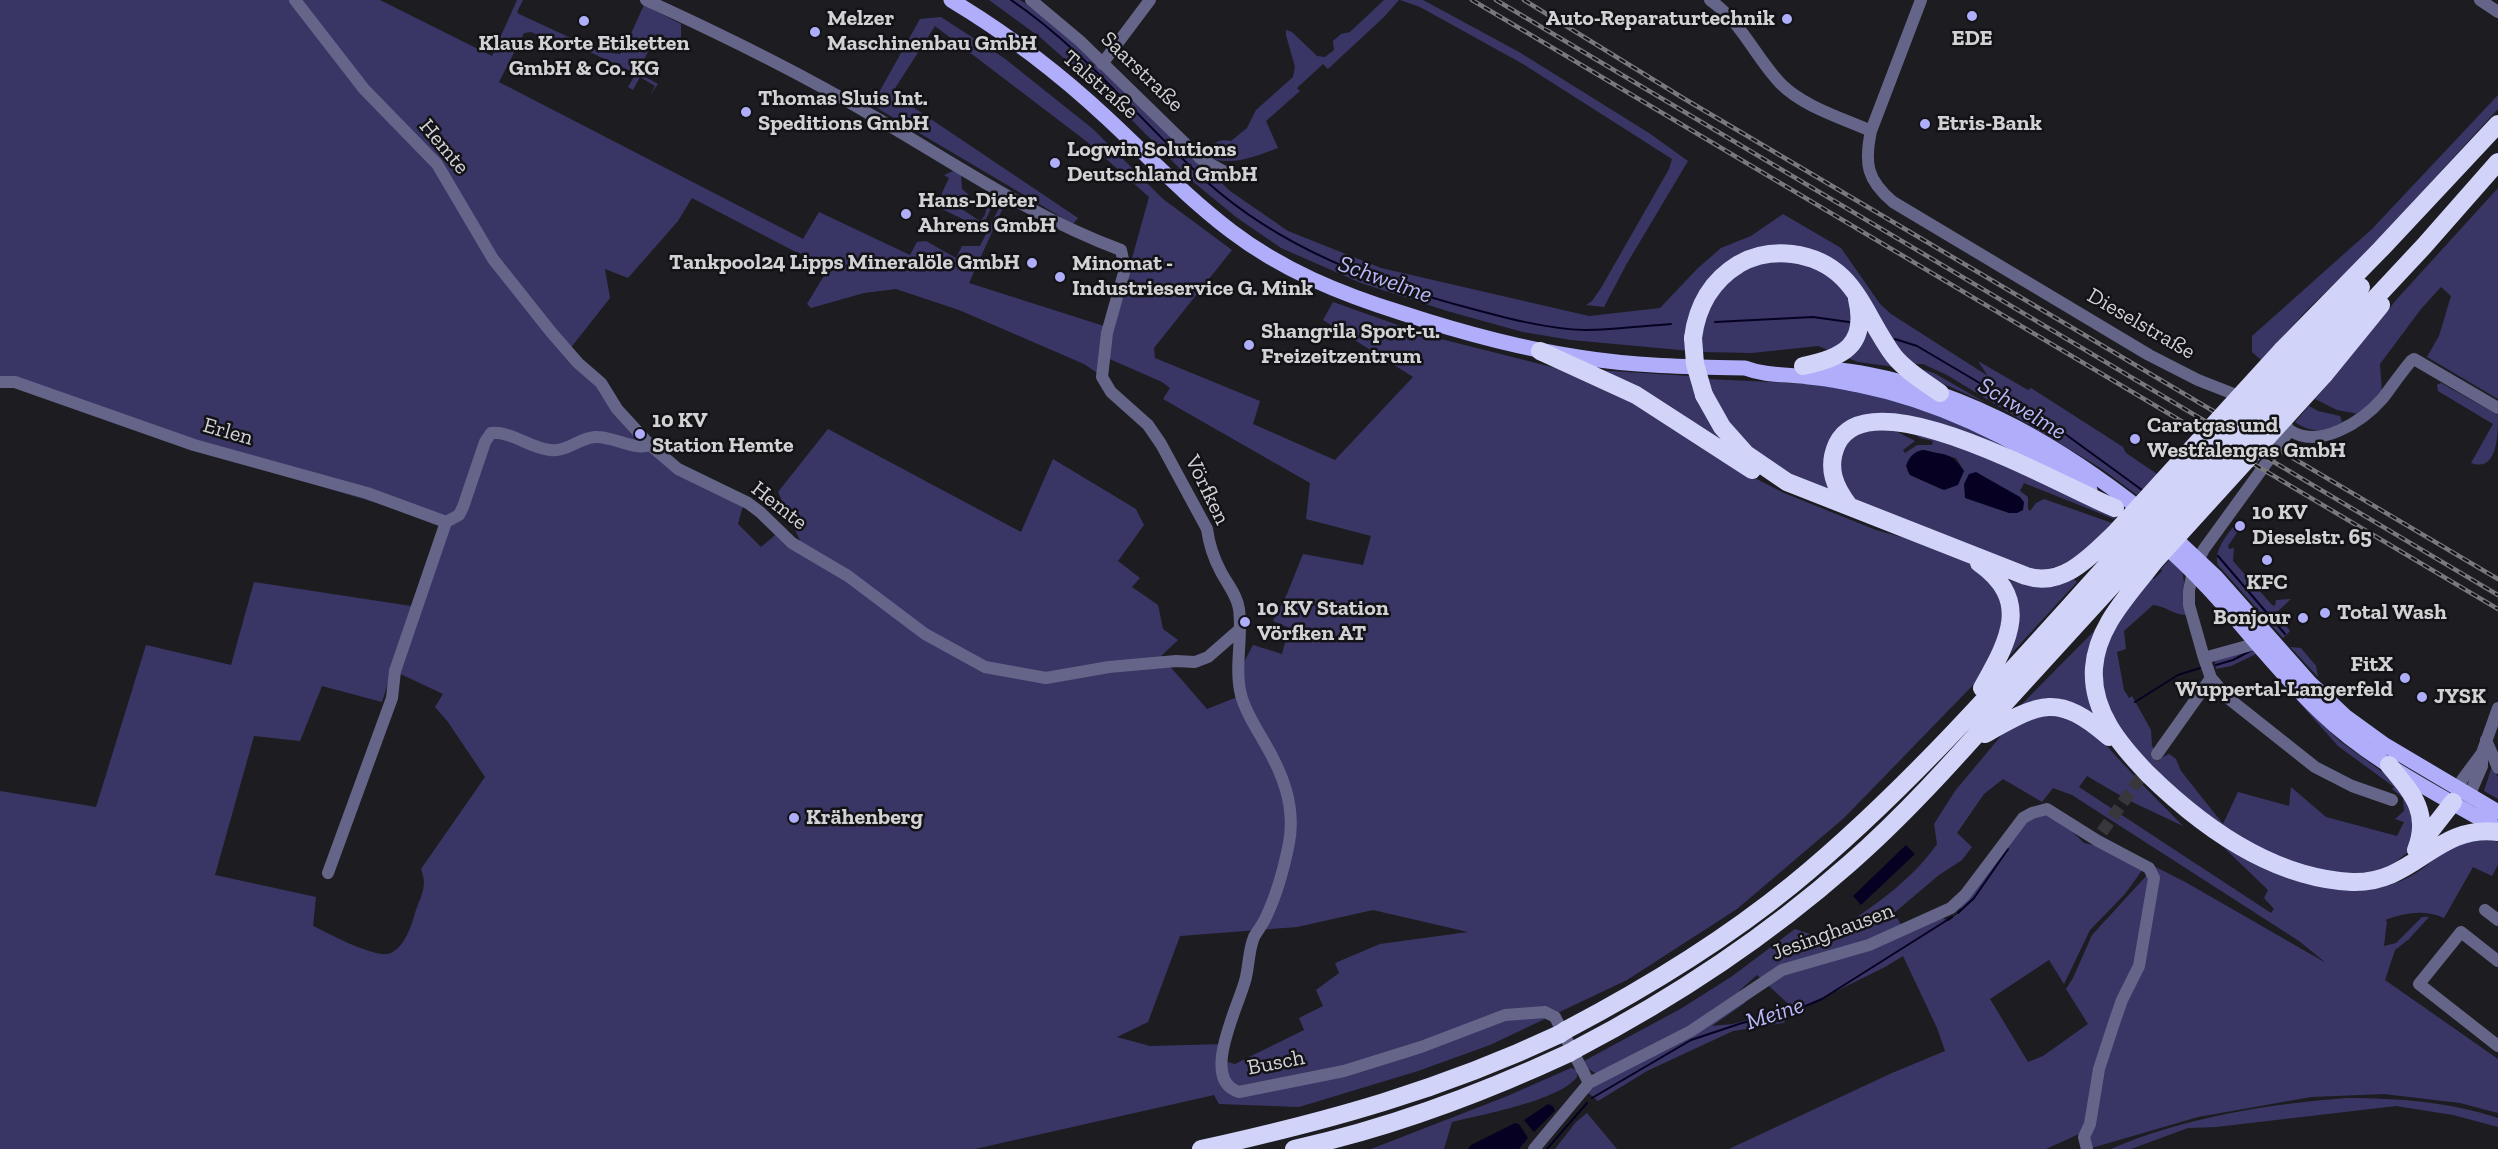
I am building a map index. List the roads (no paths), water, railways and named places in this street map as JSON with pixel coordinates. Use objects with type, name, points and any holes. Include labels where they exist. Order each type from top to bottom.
[{"type":"highway","points":[[1294,1149],[1354,1134],[1448,1105],[1573,1051],[1651,1009],[1716,967],[1771,928],[1850,864],[1970,742],[2133,549],[2288,354],[2381,249],[2498,124]]},
{"type":"highway","points":[[2288,354],[2498,137]]},
{"type":"highway","points":[[1201,1149],[1362,1110],[1426,1090],[1502,1061],[1563,1032],[1633,994],[1692,958],[1782,892],[1863,822],[2133,549],[2317,371],[2498,162]]},
{"type":"highway","points":[[1787,482],[1746,454],[1722,427],[1704,395],[1695,364],[1693,338],[1699,310],[1714,285],[1734,267],[1759,256],[1786,253],[1816,260],[1843,277],[1856,291],[1896,358],[1940,393]]},
{"type":"highway","points":[[1803,366],[1839,356],[1847,350],[1856,337],[1860,311],[1856,291]]},
{"type":"highway","points":[[1540,351],[1636,395],[1767,478],[1787,482],[1967,555],[2032,578],[2051,578],[2133,549]]},
{"type":"highway","points":[[1850,507],[1838,492],[1833,478],[1834,450],[1848,430],[1860,423],[1885,420],[1906,422],[1984,448],[2115,508]]},
{"type":"highway","points":[[2133,549],[2099,644],[2094,668],[2095,693],[2102,715],[2134,758]]},
{"type":"highway","points":[[1965,719],[1999,659],[2008,633],[2011,615],[2008,598],[2000,582],[1990,571],[1967,555]]},
{"type":"highway","points":[[1970,742],[2024,712],[2055,706],[2079,714],[2134,758],[2197,819],[2222,836],[2264,858],[2307,875],[2352,882],[2372,881],[2403,871],[2436,846],[2466,833],[2498,830]]},
{"type":"highway","points":[[2388,765],[2412,792],[2420,810],[2420,839],[2416,850]]},
{"type":"highway","points":[[2403,871],[2416,850],[2461,799]]},
{"type":"highway","points":[[2436,846],[2461,799]]},
{"type":"main road","name":"Talstraße","points":[[951,0],[993,27],[1077,92],[1192,199],[1232,232],[1270,258],[1320,284],[1477,336],[1540,351],[1628,363],[1745,368]]},
{"type":"main road","points":[[1745,368],[1760,364],[1865,373],[1940,393],[1994,415],[2075,463],[2142,511],[2195,565],[2247,611],[2310,683],[2345,716],[2461,799],[2498,830]]},
{"type":"main road","points":[[1745,368],[1760,374],[1809,377],[1857,385],[1936,407],[1990,430],[2029,451],[2195,565],[2258,643],[2319,711],[2356,743],[2388,765],[2461,799],[2498,812]]},
{"type":"street","name":"Hemte","points":[[296,0],[364,89],[437,164],[493,259],[578,363],[602,383],[617,409],[650,445],[678,469],[760,512],[792,543],[848,576],[925,634],[985,668],[1046,678],[1109,667],[1176,661],[1195,662],[1208,657],[1240,629]]},
{"type":"street","name":"Vörfken","points":[[646,0],[726,36],[851,104],[1070,230],[1120,250],[1125,269],[1107,333],[1102,377],[1111,392],[1148,425],[1161,444],[1207,530],[1215,561],[1235,595],[1239,608],[1241,645],[1238,666],[1241,696],[1253,723],[1275,759]]},
{"type":"street","name":"Saarstraße","points":[[1031,0],[1054,17],[1201,159],[1225,171]]},
{"type":"street","points":[[1102,64],[1150,0]]},
{"type":"street","points":[[1710,0],[1740,27],[1788,90],[1799,98],[1871,131]]},
{"type":"street","name":"Dieselstraße","points":[[1921,0],[1871,131],[1867,150],[1872,180],[1881,192],[1893,202],[2137,347],[2216,389],[2272,406],[2284,418],[2289,430]]},
{"type":"street","points":[[2480,0],[2498,12]]},
{"type":"street","points":[[2392,800],[2352,786],[2315,767],[2228,698],[2211,678],[2189,606],[2189,591],[2195,565],[2289,430],[2297,436],[2327,435],[2353,423],[2381,400],[2410,361],[2414,359],[2498,408]]},
{"type":"street","name":"Erlen","points":[[0,382],[15,382],[194,445],[367,493],[446,522]]},
{"type":"street","points":[[328,873],[392,698],[395,671],[446,522],[459,515],[463,507],[484,442],[491,433],[502,434],[550,450],[565,448],[592,437],[639,447],[650,445]]},
{"type":"street","points":[[2204,658],[2258,643]]},
{"type":"street","points":[[2157,754],[2211,678]]},
{"type":"street","points":[[2461,799],[2482,766],[2482,753],[2498,708]]},
{"type":"street","points":[[2486,740],[2498,768]]},
{"type":"street","name":"Busch","points":[[1275,759],[1290,804],[1289,841],[1278,886],[1266,919],[1254,937],[1246,977],[1224,1043],[1222,1062],[1225,1084],[1231,1090],[1239,1092],[1344,1071],[1421,1047],[1505,1015],[1545,1011],[1555,1017],[1589,1083]]},
{"type":"street","name":"Jesinghausen","points":[[1589,1083],[1691,1031],[1782,970],[1869,945],[1951,908],[1972,886],[2023,818],[2048,809],[2100,836],[2149,868],[2154,878],[2139,966],[2122,1000],[2099,1069],[2090,1124],[2084,1137],[2087,1149]]},
{"type":"street","points":[[2485,910],[2498,920]]},
{"type":"street","points":[[2498,961],[2462,932],[2419,984],[2498,1046]]},
{"type":"street","points":[[1534,1149],[1589,1083]]},
{"type":"waterway","name":"Schwelme","points":[[1011,0],[1064,41],[1207,182],[1266,226],[1297,244],[1364,275],[1497,316],[1541,325],[1585,330],[1671,324]]},
{"type":"waterway","name":"Schwelme","points":[[1715,322],[1813,317],[1849,322]]},
{"type":"waterway","name":"Schwelme","points":[[1895,339],[1917,346],[2061,431],[2142,490]]},
{"type":"waterway","name":"Schwelme","points":[[2218,556],[2285,634]]},
{"type":"waterway","name":"Meine","points":[[2216,665],[2233,660],[2252,650]]},
{"type":"waterway","name":"Meine","points":[[2135,702],[2178,675],[2200,668]]},
{"type":"waterway","name":"Meine","points":[[1958,913],[1974,898],[2008,849]]},
{"type":"waterway","name":"Meine","points":[[1592,1098],[1691,1040],[1742,1023],[1791,1012],[1822,999],[1952,917]]},
{"type":"waterway","name":"Meine","points":[[1547,1149],[1587,1103]]},
{"type":"tunnel","points":[[2102,832],[2157,754]]},
{"type":"railway","points":[[1472,0],[2498,609]]},
{"type":"railway","points":[[1496,0],[2498,595]]},
{"type":"railway","points":[[1524,0],[1683,98],[2498,579]]},
{"type":"place","name":"EDE","points":[[1972,16]]},
{"type":"place","name":"Auto-Reparaturtechnik","points":[[1787,19]]},
{"type":"place","name":"Klaus Korte Etiketten GmbH & Co. KG","points":[[584,21]]},
{"type":"place","name":"Melzer Maschinenbau GmbH","points":[[815,32]]},
{"type":"place","name":"Thomas Sluis Int. Speditions GmbH","points":[[746,112]]},
{"type":"place","name":"Etris-Bank","points":[[1925,124]]},
{"type":"place","name":"Logwin Solutions Deutschland GmbH","points":[[1055,163]]},
{"type":"place","name":"Hans-Dieter Ahrens GmbH","points":[[906,214]]},
{"type":"place","name":"Tankpool24 Lipps Mineralöle GmbH","points":[[1032,263]]},
{"type":"place","name":"Minomat - Industrieservice G. Mink","points":[[1060,277]]},
{"type":"place","name":"Shangrila Sport-u. Freizeitzentrum","points":[[1249,345]]},
{"type":"place","name":"10 KV Station Hemte","points":[[640,434]]},
{"type":"place","name":"Caratgas und Westfalengas GmbH","points":[[2135,439]]},
{"type":"place","name":"10 KV Dieselstr. 65","points":[[2240,526]]},
{"type":"place","name":"KFC","points":[[2267,560]]},
{"type":"place","name":"Total Wash","points":[[2325,613]]},
{"type":"place","name":"Bonjour","points":[[2303,618]]},
{"type":"place","name":"10 KV Station Vörfken AT","points":[[1245,622]]},
{"type":"place","name":"FitX Wuppertal-Langerfeld","points":[[2405,678]]},
{"type":"place","name":"JYSK","points":[[2422,697]]},
{"type":"place","name":"Krähenberg","points":[[794,818]]}]
